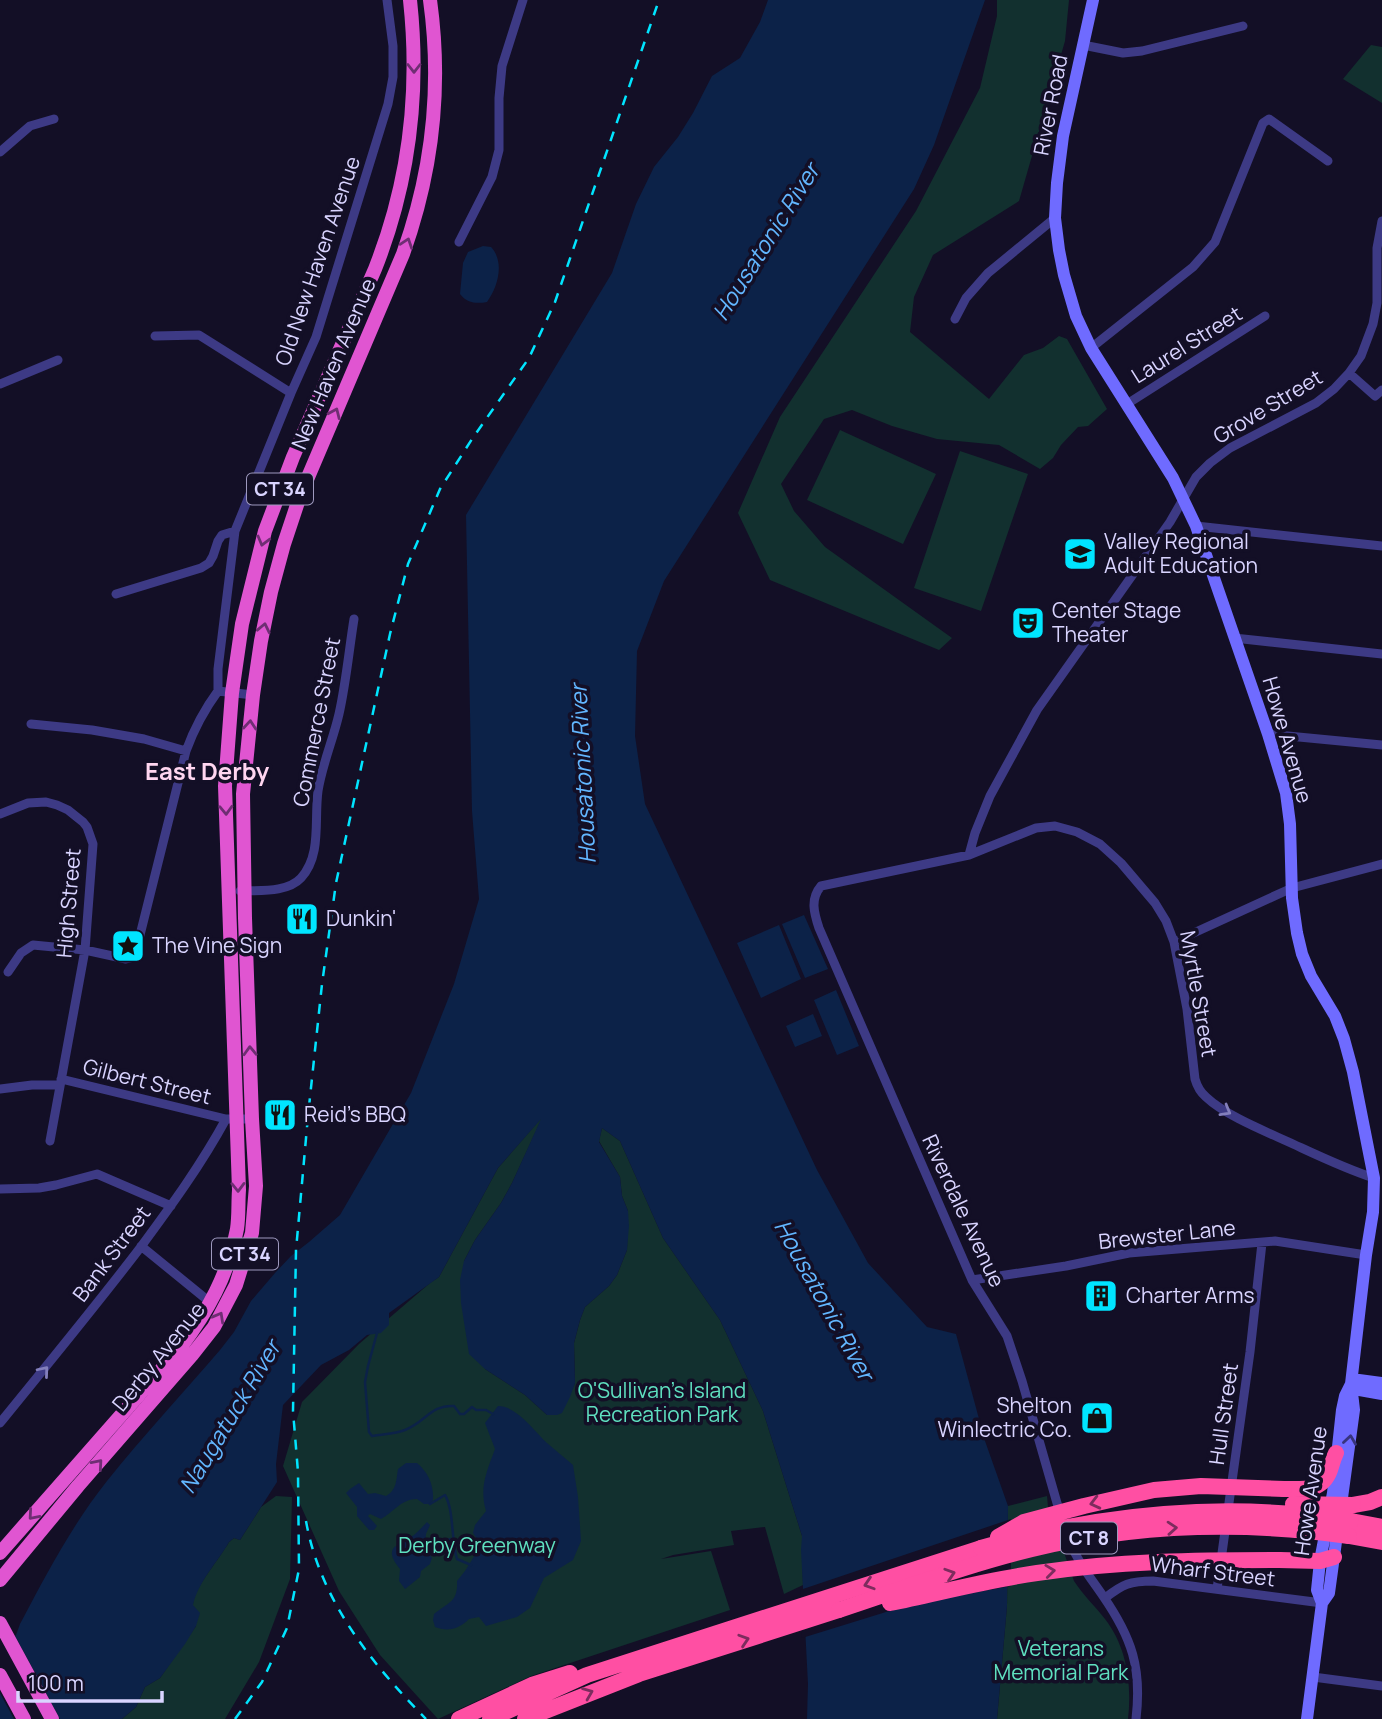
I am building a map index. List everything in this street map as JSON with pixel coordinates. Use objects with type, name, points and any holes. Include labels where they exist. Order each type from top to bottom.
[{"type":"highway","name":"New Haven Avenue","points":[[231,1119],[225,692],[265,531],[298,444],[386,241],[396,208],[406,160],[414,96],[410,0]]},
{"type":"highway","name":"New Haven Avenue","points":[[252,1119],[243,794],[253,695],[271,592],[296,508],[411,233],[423,187],[435,96],[435,32],[430,0]]},
{"type":"highway","points":[[363,296],[382,306]]},
{"type":"highway","name":"Derby Avenue","points":[[0,1580],[173,1367],[211,1303],[223,1276],[237,1228],[239,1190],[231,1119]]},
{"type":"highway","name":"Derby Avenue","points":[[0,1553],[66,1476],[214,1327],[236,1285],[252,1233],[256,1186],[252,1119]]},
{"type":"highway","points":[[981,1548],[1024,1522],[1136,1493],[1192,1486],[1305,1490],[1313,1488],[1321,1484],[1329,1473],[1336,1453]]},
{"type":"highway","points":[[66,1476],[78,1486]]},
{"type":"highway","points":[[1351,1521],[1370,1502],[1382,1497]]},
{"type":"highway","name":"CT 8","points":[[525,1719],[677,1654],[981,1548],[1041,1532],[1145,1515],[1206,1511],[1239,1503],[1382,1527]]},
{"type":"highway","name":"CT 8","points":[[677,1654],[839,1610],[1011,1555],[1125,1532],[1239,1526],[1291,1529],[1351,1521],[1382,1542]]},
{"type":"highway","points":[[839,1610],[870,1607],[1012,1577],[1065,1569],[1196,1561],[1327,1559]]},
{"type":"highway","points":[[0,1624],[52,1719]]},
{"type":"highway","points":[[459,1719],[484,1714],[532,1685],[593,1665],[677,1654]]},
{"type":"highway","points":[[0,1675],[24,1719]]},
{"type":"main road","name":"River Road","points":[[1055,218],[1063,135],[1093,0]]},
{"type":"main road","name":"Howe Avenue","points":[[1055,218],[1064,275],[1076,316],[1091,348],[1173,478],[1196,526],[1268,734],[1286,793],[1294,916],[1302,954],[1311,976],[1335,1016],[1344,1039],[1374,1178],[1373,1212],[1351,1384],[1354,1410],[1327,1559],[1317,1590],[1322,1603],[1307,1719]]},
{"type":"main road","points":[[1382,1382],[1359,1380],[1351,1384],[1354,1389],[1382,1394]]},
{"type":"main road","name":"Howe Avenue","points":[[1327,1559],[1336,1453],[1345,1396],[1351,1384]]},
{"type":"street","name":"Old New Haven Avenue","points":[[225,692],[218,669],[236,531],[316,337],[388,104],[393,77],[393,46],[387,0]]},
{"type":"street","points":[[459,242],[492,177],[499,150],[502,66],[523,0]]},
{"type":"street","points":[[1083,45],[1124,52],[1142,51],[1243,26]]},
{"type":"street","points":[[0,152],[30,126],[54,119]]},
{"type":"street","points":[[1091,348],[1193,267],[1215,242],[1263,123],[1269,119],[1328,161]]},
{"type":"street","points":[[955,319],[966,298],[988,273],[1055,218]]},
{"type":"street","name":"Grove Street","points":[[969,855],[990,796],[1037,710],[1163,533],[1196,477],[1230,447],[1316,403],[1334,389],[1361,356],[1373,324],[1377,303],[1377,248],[1382,221]]},
{"type":"street","name":"Laurel Street","points":[[1127,404],[1265,316]]},
{"type":"street","points":[[155,336],[199,335],[291,393]]},
{"type":"street","points":[[0,384],[58,360]]},
{"type":"street","points":[[1349,373],[1375,396],[1382,390]]},
{"type":"street","points":[[1196,526],[1382,546]]},
{"type":"street","points":[[116,594],[201,568],[213,556],[222,535],[236,531]]},
{"type":"street","name":"Commerce Street","points":[[229,891],[293,885],[313,861],[317,793],[339,715],[354,619]]},
{"type":"street","points":[[1234,638],[1382,654]]},
{"type":"street","points":[[8,972],[21,953],[33,945],[130,958],[136,951],[186,751],[198,721],[206,707],[225,692],[253,695]]},
{"type":"street","points":[[31,724],[144,739],[186,751]]},
{"type":"street","points":[[1268,734],[1382,745]]},
{"type":"street","name":"High Street","points":[[0,814],[20,805],[46,802],[78,817],[87,827],[93,845],[85,950],[50,1141]]},
{"type":"street","name":"Myrtle Street","points":[[831,883],[969,855],[1036,828],[1055,826],[1077,832],[1100,845],[1126,868],[1166,921],[1174,942],[1187,1009],[1195,1079],[1199,1090],[1219,1107],[1254,1127],[1354,1172],[1374,1178]]},
{"type":"street","points":[[1174,942],[1292,888],[1382,864]]},
{"type":"street","name":"Riverdale Avenue","points":[[831,883],[821,886],[815,895],[814,914],[819,928],[972,1280],[1007,1336],[1056,1505],[1075,1556],[1120,1622],[1131,1646],[1138,1672],[1136,1719]]},
{"type":"street","name":"Gilbert Street","points":[[0,1089],[60,1082],[231,1119]]},
{"type":"street","points":[[231,1119],[252,1119]]},
{"type":"street","name":"Bank Street","points":[[0,1423],[50,1364],[141,1246],[231,1119]]},
{"type":"street","points":[[0,1189],[39,1188],[97,1174],[171,1206]]},
{"type":"street","name":"Brewster Lane","points":[[972,1280],[1066,1266],[1129,1253],[1275,1241],[1366,1255]]},
{"type":"street","name":"Hull Street","points":[[1217,1589],[1250,1352],[1262,1243]]},
{"type":"street","points":[[141,1246],[211,1303]]},
{"type":"street","name":"Wharf Street","points":[[1105,1598],[1133,1581],[1153,1581],[1322,1603]]},
{"type":"street","points":[[1313,1677],[1382,1686]]},
{"type":"green space","points":[[997,0],[1069,0],[1065,41],[1019,201],[933,255],[914,297],[910,332],[989,399],[1024,355],[1043,348],[1059,336],[1067,339],[1107,409],[1088,426],[1078,427],[1053,458],[1040,469],[999,445],[937,439],[892,426],[852,410],[824,419],[781,484],[794,511],[825,547],[952,638],[939,650],[770,580],[738,513],[780,417],[916,211],[980,88],[997,16]]},
{"type":"green space","points":[[1371,45],[1382,47],[1382,103],[1343,79]]},
{"type":"green space","points":[[840,430],[936,474],[903,544],[807,500]]},
{"type":"green space","points":[[960,451],[1028,474],[981,611],[914,588]]},
{"type":"green space","name":"Derby Greenway","points":[[543,1116],[512,1183],[464,1261],[485,1369],[525,1395],[547,1415],[561,1413],[575,1383],[574,1343],[585,1307],[609,1286],[617,1275],[627,1250],[628,1211],[622,1196],[620,1177],[599,1141],[602,1128],[620,1141],[663,1238],[720,1320],[763,1411],[802,1536],[803,1585],[784,1594],[765,1527],[731,1531],[734,1545],[661,1559],[711,1551],[730,1610],[531,1676],[438,1719],[380,1655],[339,1591],[283,1466],[302,1402],[359,1344],[439,1277],[498,1168]]},
{"type":"green space","points":[[276,1496],[292,1497],[290,1579],[259,1662],[225,1719],[122,1719],[136,1707],[145,1687],[160,1678],[196,1626],[194,1597],[229,1542],[234,1538],[240,1540],[261,1507]]},
{"type":"green space","name":"Veterans Memorial Park","points":[[1047,1496],[1048,1507],[1074,1581],[1105,1619],[1123,1654],[1129,1693],[1128,1719],[997,1719],[1007,1606],[1008,1506]]},
{"type":"water","points":[[768,0],[985,0],[934,145],[914,189],[664,581],[637,651],[635,736],[645,804],[817,1170],[868,1263],[927,1327],[956,1334],[985,1441],[1008,1506],[1007,1606],[997,1719],[807,1719],[802,1536],[763,1411],[720,1320],[663,1238],[620,1141],[602,1128],[599,1142],[620,1177],[622,1196],[628,1211],[627,1250],[617,1275],[609,1286],[585,1307],[574,1343],[575,1383],[562,1413],[547,1415],[525,1395],[485,1369],[469,1354],[461,1303],[460,1280],[464,1261],[512,1183],[541,1119],[498,1168],[439,1277],[389,1313],[389,1325],[381,1333],[367,1335],[349,1350],[321,1365],[283,1405],[276,1464],[277,1482],[240,1540],[234,1538],[229,1542],[203,1580],[193,1605],[200,1613],[196,1626],[160,1678],[145,1687],[136,1707],[122,1719],[0,1719],[0,1653],[16,1635],[82,1515],[121,1464],[220,1350],[234,1332],[251,1301],[275,1273],[340,1215],[411,1093],[454,984],[479,899],[472,811],[466,515],[612,273],[636,204],[654,167],[678,137],[712,76],[740,58],[760,22]]},
{"type":"water","points":[[483,246],[491,247],[499,267],[494,289],[487,302],[475,303],[460,294],[463,263],[468,252]]},
{"type":"water","points":[[804,915],[828,969],[805,978],[782,924]]},
{"type":"water","points":[[779,925],[801,979],[761,998],[737,943]]},
{"type":"water","points":[[836,990],[859,1046],[837,1055],[814,1000]]},
{"type":"water","points":[[813,1014],[822,1036],[795,1047],[786,1026]]},
{"type":"water","points":[[498,1406],[512,1410],[525,1420],[573,1465],[581,1541],[573,1560],[544,1578],[530,1608],[517,1617],[486,1626],[479,1617],[469,1619],[453,1629],[440,1629],[435,1627],[434,1614],[454,1598],[457,1581],[480,1547],[473,1533],[475,1525],[486,1511],[484,1487],[495,1449],[485,1423]]},
{"type":"water","points":[[406,1463],[417,1463],[424,1470],[430,1479],[433,1500],[430,1504],[424,1504],[417,1499],[406,1501],[381,1519],[370,1514],[368,1516],[377,1526],[374,1530],[369,1530],[357,1516],[357,1507],[346,1493],[359,1483],[368,1494],[390,1494],[398,1469]]},
{"type":"water","points":[[427,1522],[430,1525],[426,1543],[432,1558],[430,1564],[421,1571],[420,1577],[405,1589],[399,1581],[400,1569],[392,1551]]},
{"type":"pier","points":[[1011,1519],[1011,1586],[929,1601],[802,1638],[800,1590]]},
{"type":"pier","points":[[14,1634],[60,1719],[14,1719],[0,1693],[0,1649]]},
{"type":"waterway","points":[[377,1333],[365,1382],[369,1432],[372,1436],[405,1430],[433,1411],[446,1406],[454,1406],[460,1414],[472,1407],[493,1414]]},
{"type":"waterway","points":[[430,1504],[445,1495],[450,1509],[457,1559],[471,1565]]},
{"type":"waterway","points":[[427,1545],[451,1539]]},
{"type":"railway","points":[[235,1719],[262,1682],[287,1628],[299,1569],[298,1472],[293,1411],[296,1250],[308,1116],[336,883],[390,634],[408,564],[440,489],[529,358],[555,302],[659,0]]},
{"type":"railway","points":[[306,1521],[323,1577],[351,1629],[386,1676],[426,1719]]},
{"type":"place","name":"Valley Regional Adult Education","points":[[1080,554]]},
{"type":"place","name":"Center Stage Theater","points":[[1028,623]]},
{"type":"place","name":"Dunkin'","points":[[302,919]]},
{"type":"place","name":"The Vine Sign","points":[[128,946]]},
{"type":"place","name":"Reid's BBQ","points":[[280,1115]]},
{"type":"place","name":"Charter Arms","points":[[1101,1296]]},
{"type":"place","name":"Shelton Winlectric Co.","points":[[1097,1418]]},
{"type":"district","name":"East Derby","points":[[207,772]]},
{"type":"water label","name":"Housatonic River","points":[[766,242]]},
{"type":"water label","name":"Housatonic River","points":[[583,774]]},
{"type":"water label","name":"Housatonic River","points":[[824,1300]]},
{"type":"water label","name":"Naugatuck River","points":[[230,1417]]},
{"type":"park label","name":"O'Sullivan's Island Recreation Park","points":[[662,1403]]}]
